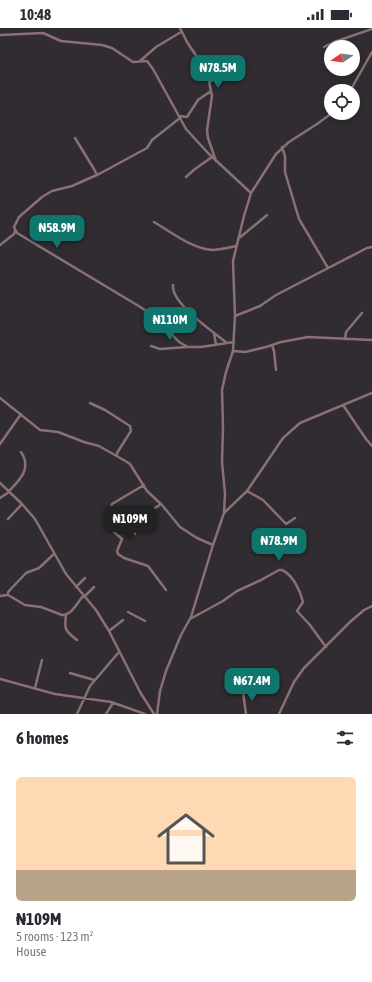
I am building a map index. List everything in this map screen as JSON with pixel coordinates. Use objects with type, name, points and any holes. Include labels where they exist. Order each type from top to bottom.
[{"type":"street","points":[[180,28],[181,32],[207,72],[211,92],[211,105],[207,130],[208,138],[217,161]]},
{"type":"street","points":[[340,40],[372,29]]},
{"type":"street","points":[[140,61],[147,54],[181,32]]},
{"type":"street","points":[[0,35],[43,33],[61,41],[102,45],[112,48],[134,62],[146,61],[153,69],[186,129],[212,157],[251,193]]},
{"type":"street","points":[[354,84],[372,52]]},
{"type":"street","points":[[146,61],[147,54]]},
{"type":"street","points":[[209,82],[224,69]]},
{"type":"street","points":[[188,347],[179,342],[157,319],[142,308],[22,237],[15,231],[14,227],[19,217],[42,197],[52,191],[72,186],[97,175],[147,148],[152,140],[179,117],[187,117],[198,100],[211,92]]},
{"type":"street","points":[[157,714],[160,691],[166,671],[181,635],[190,619],[224,514],[225,494],[222,462],[222,390],[233,351],[234,342],[235,316],[233,261],[236,246],[251,193],[268,164],[282,147],[324,119]]},
{"type":"street","points":[[75,138],[97,175]]},
{"type":"street","points":[[282,147],[285,156],[284,172],[300,219],[328,268]]},
{"type":"street","points":[[186,177],[212,157]]},
{"type":"street","points":[[238,240],[267,215]]},
{"type":"street","points":[[154,222],[182,240],[206,249],[213,250],[236,246]]},
{"type":"street","points":[[0,245],[15,231]]},
{"type":"street","points":[[235,316],[260,306],[328,268],[367,248],[372,247]]},
{"type":"street","points":[[173,285],[174,292],[186,309],[228,343]]},
{"type":"street","points":[[345,339],[346,332],[362,313]]},
{"type":"street","points":[[214,332],[216,345]]},
{"type":"street","points":[[233,351],[245,352],[281,342],[308,337],[372,340]]},
{"type":"street","points":[[151,346],[160,349],[216,345],[234,342]]},
{"type":"street","points":[[272,345],[276,370]]},
{"type":"street","points":[[224,514],[248,491],[283,438],[292,429],[300,423],[372,393]]},
{"type":"street","points":[[0,398],[40,430],[58,432],[99,446],[130,464],[147,491],[161,504],[180,527],[197,538],[213,545]]},
{"type":"street","points":[[90,403],[130,426],[129,434],[117,453],[117,456]]},
{"type":"street","points":[[343,405],[372,446]]},
{"type":"street","points":[[0,444],[21,414]]},
{"type":"street","points":[[0,498],[9,492],[21,479],[26,459],[21,452]]},
{"type":"street","points":[[0,483],[35,519],[54,554],[76,587],[96,610],[109,631],[140,692],[154,714]]},
{"type":"street","points":[[144,485],[112,504],[106,525],[122,539],[117,551],[118,554],[124,558],[148,566],[166,590]]},
{"type":"street","points":[[248,491],[263,500],[286,524],[295,518]]},
{"type":"street","points":[[8,519],[22,504]]},
{"type":"street","points":[[135,534],[133,524],[161,504]]},
{"type":"street","points":[[8,595],[8,592],[26,573],[39,568],[54,554]]},
{"type":"street","points":[[190,619],[223,601],[237,591],[279,570],[282,570],[286,572],[293,581],[302,597],[303,602],[297,611],[310,625],[326,647]]},
{"type":"street","points":[[76,587],[85,578]]},
{"type":"street","points":[[0,596],[8,595],[25,605],[36,606],[66,615],[94,587]]},
{"type":"street","points":[[279,714],[297,676],[358,615],[372,606]]},
{"type":"street","points":[[128,612],[145,621]]},
{"type":"street","points":[[66,615],[66,630],[68,634],[77,640]]},
{"type":"street","points":[[109,631],[122,620]]},
{"type":"street","points":[[77,714],[84,697],[94,680],[119,652]]},
{"type":"street","points":[[35,688],[42,660]]},
{"type":"street","points":[[70,673],[94,680]]},
{"type":"street","points":[[0,679],[55,694],[84,697],[113,703],[145,714]]},
{"type":"street","points":[[243,692],[246,714]]},
{"type":"street","points":[[106,714],[113,703]]}]
